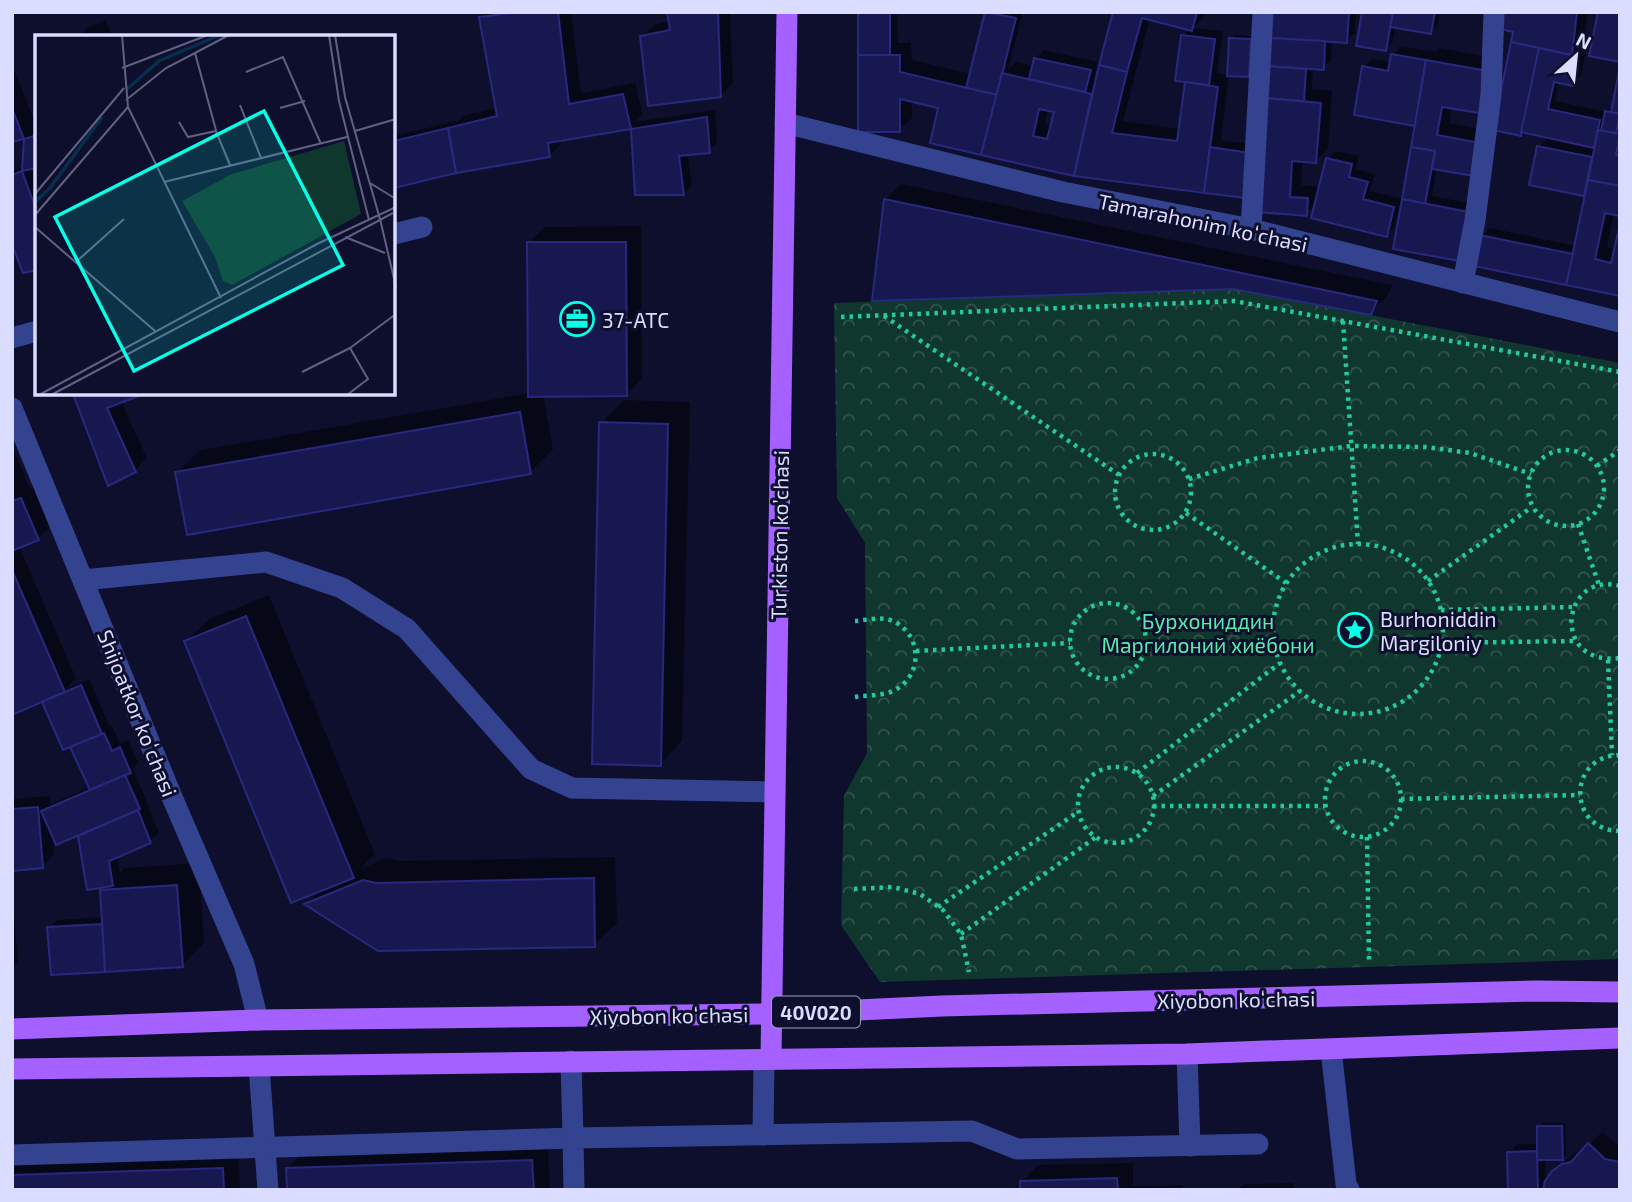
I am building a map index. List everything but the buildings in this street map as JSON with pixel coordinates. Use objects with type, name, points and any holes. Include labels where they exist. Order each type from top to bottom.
[{"type":"main road","name":"Turkiston ko’chasi","points":[[767,1058],[773,1014],[787,12]]},
{"type":"main road","name":"Xiyobon koʻchasi","points":[[12,1029],[258,1020],[773,1014],[960,1006],[1538,991],[1620,992]]},
{"type":"main road","name":"40V020","points":[[12,1069],[1187,1054],[1620,1038]]},
{"type":"street","points":[[1251,229],[1263,12]]},
{"type":"street","points":[[1463,283],[1475,220],[1491,95],[1494,12]]},
{"type":"street","name":"Tamarahonim koʻchasi","points":[[785,123],[1063,192],[1251,229],[1620,322]]},
{"type":"street","points":[[396,234],[422,227]]},
{"type":"street","points":[[12,338],[35,332]]},
{"type":"street","name":"Shijoatkor koʻchasi","points":[[12,408],[172,797],[244,964],[258,1020]]},
{"type":"street","points":[[83,580],[265,562],[342,588],[407,629],[531,768],[572,788],[775,792]]},
{"type":"street","points":[[1331,1048],[1349,1190]]},
{"type":"street","points":[[1187,1054],[1190,1146]]},
{"type":"street","points":[[763,1135],[767,1058]]},
{"type":"street","points":[[571,1061],[575,1190]]},
{"type":"street","points":[[259,1066],[268,1190]]},
{"type":"street","points":[[12,1156],[573,1138],[972,1131],[1017,1149],[1258,1144]]},
{"type":"path","points":[[841,317],[1234,301],[1620,373]]},
{"type":"path","points":[[884,316],[1119,475]]},
{"type":"path","points":[[1343,321],[1358,544]]},
{"type":"path","points":[[1189,479],[1258,458],[1351,446],[1426,447],[1470,453],[1531,474]]},
{"type":"path","points":[[1572,450],[1584,454],[1597,466],[1604,484],[1603,496],[1590,518],[1565,526],[1541,517],[1532,507],[1528,482],[1539,460],[1549,453],[1572,450]]},
{"type":"path","points":[[1597,466],[1620,450]]},
{"type":"path","points":[[1159,454],[1181,465],[1189,479],[1191,501],[1186,513],[1177,523],[1166,529],[1152,531],[1128,521],[1115,499],[1115,486],[1119,475],[1136,458],[1159,454]]},
{"type":"path","points":[[1428,581],[1532,507]]},
{"type":"path","points":[[1186,513],[1286,583]]},
{"type":"path","points":[[1578,524],[1599,585]]},
{"type":"path","points":[[1367,543],[1394,551],[1417,567],[1428,581],[1435,590],[1443,618],[1442,643],[1431,673],[1412,695],[1387,709],[1359,714],[1330,710],[1300,691],[1286,676],[1274,651],[1272,623],[1278,596],[1292,572],[1314,555],[1340,544],[1367,543]]},
{"type":"path","points":[[1620,586],[1599,585],[1582,594],[1574,607],[1571,629],[1584,651],[1595,658],[1620,658]]},
{"type":"path","points":[[1102,603],[1114,603],[1135,614],[1146,636],[1140,661],[1131,671],[1120,677],[1107,679],[1083,670],[1074,660],[1070,643],[1074,623],[1081,613],[1102,603]]},
{"type":"path","points":[[1441,610],[1574,607]]},
{"type":"path","points":[[855,621],[884,618],[895,622],[905,629],[916,651],[911,677],[901,686],[890,692],[855,696]]},
{"type":"path","points":[[1442,643],[1576,641]]},
{"type":"path","points":[[916,651],[1070,643]]},
{"type":"path","points":[[1608,660],[1612,755]]},
{"type":"path","points":[[1136,774],[1280,663]]},
{"type":"path","points":[[1153,796],[1300,691]]},
{"type":"path","points":[[1620,755],[1601,759],[1591,766],[1584,775],[1580,795],[1584,812],[1593,822],[1604,829],[1620,831]]},
{"type":"path","points":[[1358,761],[1370,761],[1391,772],[1398,782],[1401,799],[1396,820],[1387,829],[1367,837],[1350,835],[1338,828],[1325,806],[1329,781],[1346,765],[1358,761]]},
{"type":"path","points":[[1110,767],[1122,767],[1143,778],[1153,796],[1153,813],[1148,826],[1128,842],[1102,841],[1082,824],[1078,812],[1078,799],[1089,778],[1110,767]]},
{"type":"path","points":[[1401,799],[1580,795]]},
{"type":"path","points":[[1153,806],[1325,806]]},
{"type":"path","points":[[938,907],[1078,812]]},
{"type":"path","points":[[961,934],[1096,837]]},
{"type":"path","points":[[1367,837],[1369,960]]},
{"type":"path","points":[[854,889],[893,887],[920,894],[943,910],[961,934],[969,972]]},
{"type":"green space","name":"Бурхониддин Маргилоний хиёбони","points":[[1233,289],[1620,363],[1620,959],[880,982],[841,925],[844,796],[867,753],[865,543],[837,498],[834,303]]},
{"type":"place","name":"37-АТС","points":[[577,319]]},
{"type":"place","name":"Burhoniddin Margiloniy","points":[[1355,630]]}]
